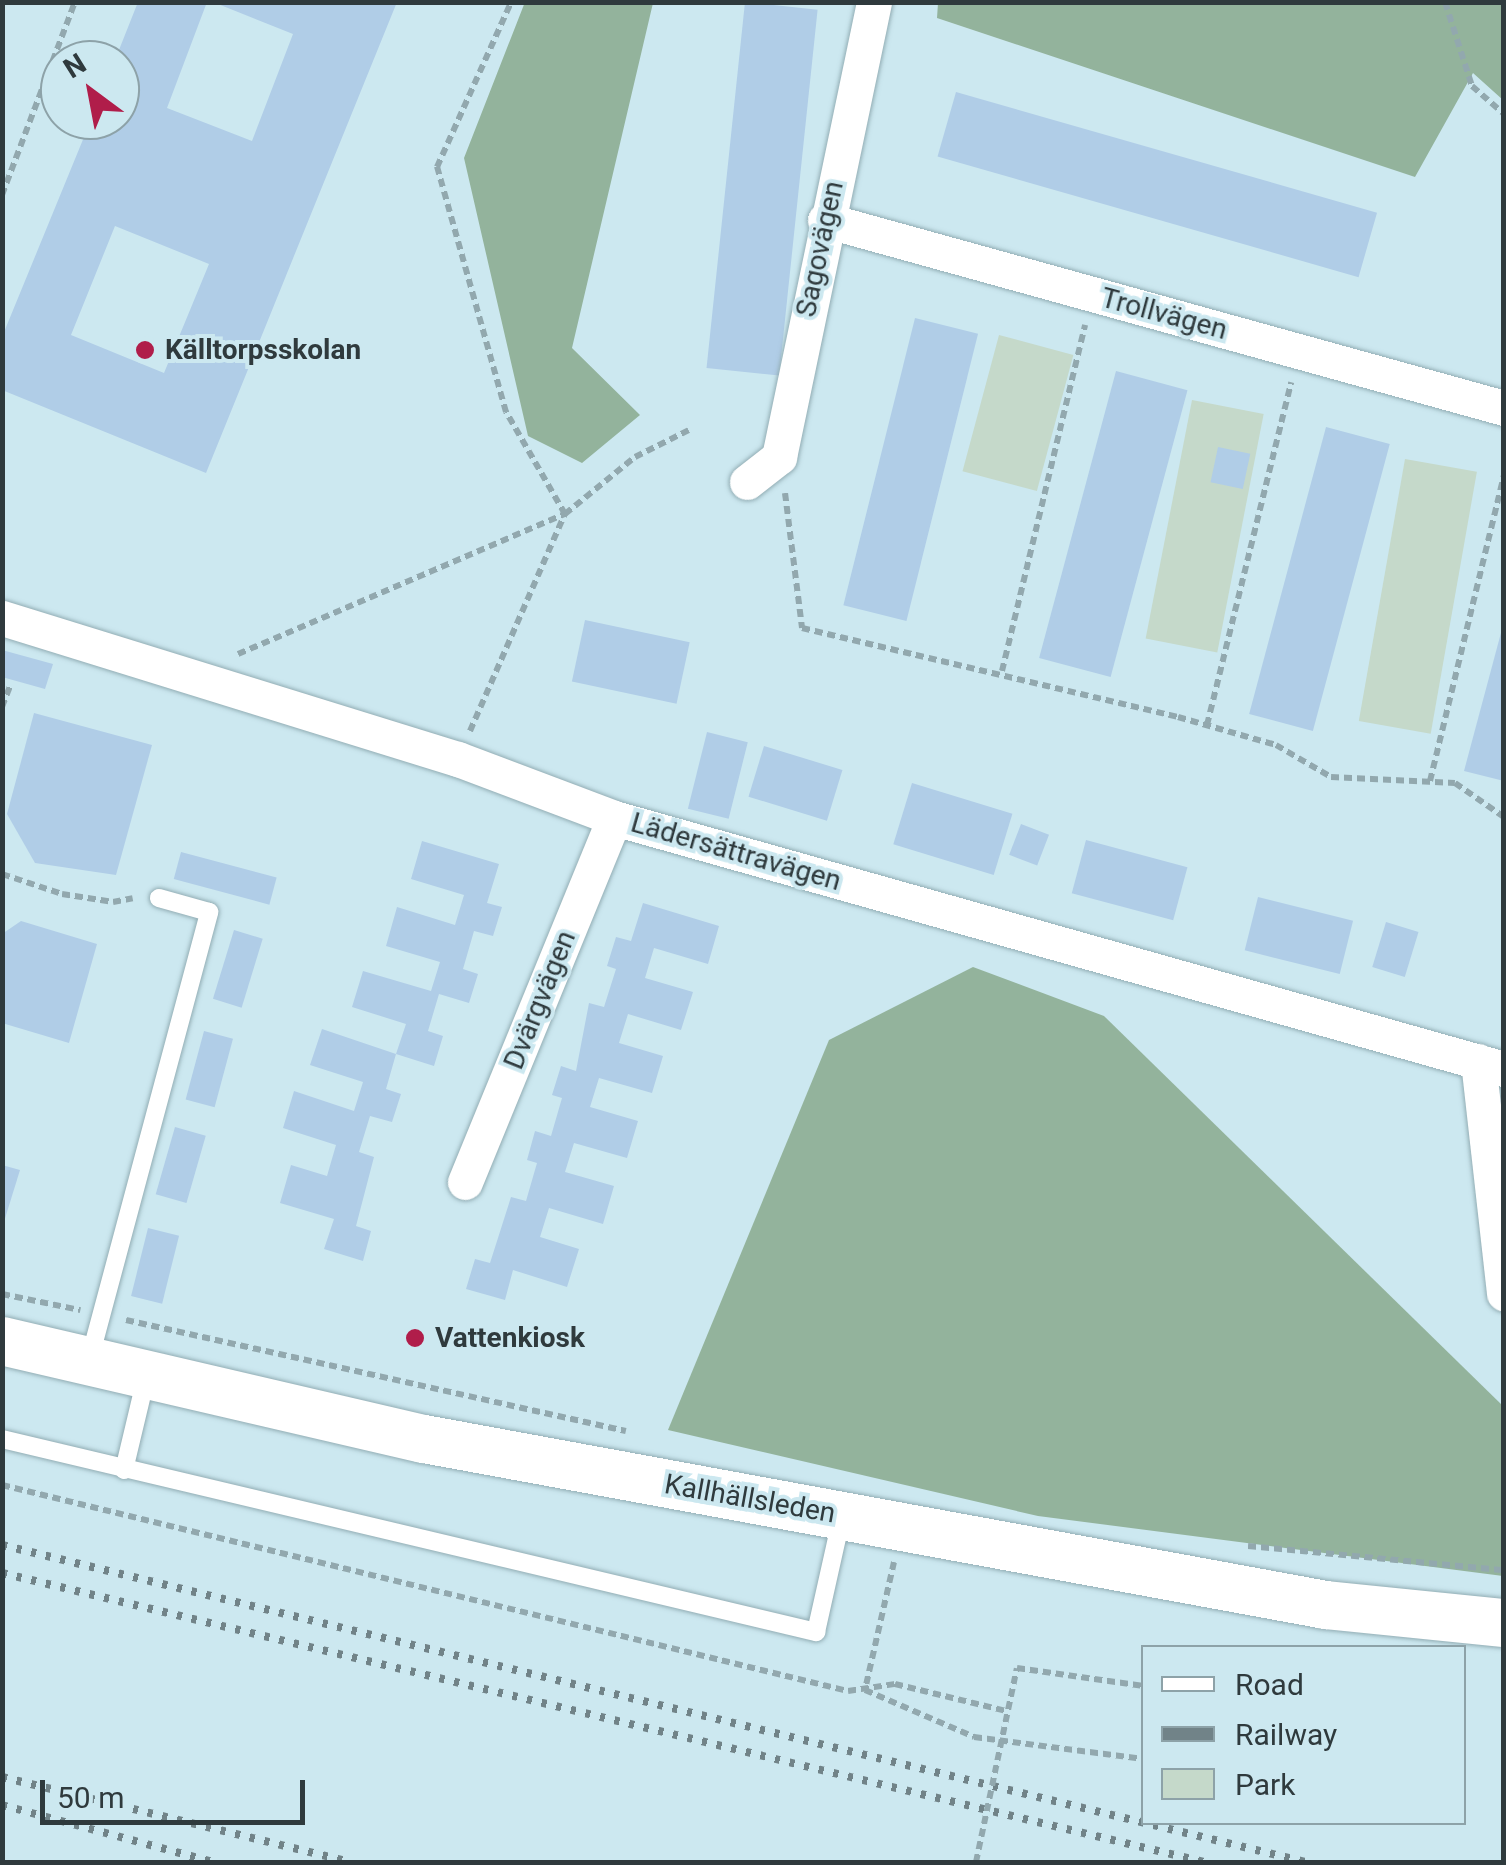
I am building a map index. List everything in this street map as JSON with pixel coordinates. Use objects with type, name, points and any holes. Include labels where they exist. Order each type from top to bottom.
[{"type":"street","name":"Sagovägen","points":[[779,457],[825,220],[874,2]]},
{"type":"street","name":"Trollvägen","points":[[825,220],[1504,408]]},
{"type":"street","points":[[746,482],[779,457]]},
{"type":"street","name":"Lädersättravägen","points":[[2,618],[458,759],[614,818],[1491,1065],[1504,1294]]},
{"type":"street","name":"Dvärgvägen","points":[[465,1182],[614,818]]},
{"type":"street","name":"Kallhällsleden","points":[[2,1341],[424,1439],[1326,1605],[1504,1623]]},
{"type":"lane","points":[[88,1361],[208,912],[159,898]]},
{"type":"lane","points":[[124,1470],[147,1376]]},
{"type":"lane","points":[[2,1439],[816,1632],[842,1515]]},
{"type":"path","points":[[2,195],[75,2]]},
{"type":"path","points":[[511,2],[437,168],[506,412],[565,514]]},
{"type":"path","points":[[1445,2],[1472,86],[1504,114]]},
{"type":"path","points":[[1002,671],[1092,294]]},
{"type":"path","points":[[1206,725],[1298,351]]},
{"type":"path","points":[[182,676],[406,588],[565,514],[635,457],[690,430]]},
{"type":"path","points":[[779,457],[802,628],[850,645],[889,646],[1002,671],[1206,725],[1276,746],[1332,777],[1455,783],[1504,816]]},
{"type":"path","points":[[1430,782],[1504,476]]},
{"type":"path","points":[[458,759],[565,514]]},
{"type":"path","points":[[2,707],[11,684]]},
{"type":"path","points":[[2,874],[113,902],[159,898]]},
{"type":"path","points":[[2,1294],[648,1436]]},
{"type":"path","points":[[2,1485],[865,1690],[974,1737],[1141,1759]]},
{"type":"path","points":[[865,1690],[901,1526]]},
{"type":"path","points":[[1226,1544],[1504,1570]]},
{"type":"path","points":[[976,1862],[1017,1668],[1141,1686]]},
{"type":"path","points":[[865,1690],[895,1684],[1008,1711]]},
{"type":"green space","points":[[525,2],[653,3],[572,348],[640,415],[582,463],[528,436],[464,158]]},
{"type":"green space","points":[[938,3],[1503,3],[1503,100],[1473,73],[1415,177],[937,18]]},
{"type":"green space","points":[[999,335],[1073,355],[1037,491],[963,471]]},
{"type":"green space","points":[[1192,400],[1264,414],[1217,652],[1146,639]]},
{"type":"green space","points":[[1405,459],[1477,472],[1431,734],[1359,721]]},
{"type":"green space","points":[[973,967],[1104,1016],[1503,1406],[1503,1576],[1038,1516],[668,1430],[829,1040]]},
{"type":"building","points":[[138,2],[207,2],[167,108],[252,141],[293,34],[213,2],[397,2],[206,473],[2,390],[2,337],[83,140],[140,140],[140,40],[123,40]],"holes":[[[115,226],[209,264],[164,373],[71,335]]]},
{"type":"building","points":[[745,2],[818,10],[779,376],[707,368]]},
{"type":"building","points":[[956,92],[1377,213],[1359,277],[938,156]]},
{"type":"building","points":[[915,318],[978,334],[906,621],[843,605]]},
{"type":"building","points":[[1116,371],[1187,390],[1111,677],[1039,658]]},
{"type":"building","points":[[1326,427],[1390,444],[1313,731],[1249,714]]},
{"type":"building","points":[[1218,447],[1250,454],[1243,489],[1211,482]]},
{"type":"building","points":[[585,620],[690,642],[677,704],[572,682]]},
{"type":"building","points":[[1504,629],[1504,781],[1464,771]]},
{"type":"building","points":[[2,650],[53,664],[45,689],[2,677]]},
{"type":"building","points":[[34,713],[152,745],[116,875],[35,863],[7,814]]},
{"type":"building","points":[[707,732],[748,742],[729,819],[688,809]]},
{"type":"building","points":[[764,746],[842,770],[827,821],[749,797]]},
{"type":"building","points":[[912,783],[1012,814],[994,875],[893,844]]},
{"type":"building","points":[[1021,824],[1049,835],[1037,866],[1009,855]]},
{"type":"building","points":[[1086,840],[1187,867],[1173,920],[1072,893]]},
{"type":"building","points":[[422,841],[499,864],[487,903],[502,907],[493,936],[474,931],[463,969],[478,974],[469,1003],[439,994],[428,1031],[443,1036],[434,1066],[396,1054],[406,1024],[352,1007],[363,971],[431,991],[440,962],[386,946],[397,907],[455,925],[464,895],[411,879]]},
{"type":"building","points":[[181,852],[277,878],[269,905],[174,879]]},
{"type":"building","points":[[1258,897],[1353,921],[1340,974],[1245,950]]},
{"type":"building","points":[[643,903],[719,926],[708,964],[654,948],[645,978],[693,992],[681,1030],[628,1014],[619,1043],[663,1056],[652,1093],[599,1078],[590,1107],[638,1121],[627,1158],[574,1143],[565,1172],[614,1186],[603,1224],[549,1208],[540,1237],[579,1249],[567,1287],[513,1270],[505,1300],[466,1289],[475,1259],[490,1263],[511,1197],[526,1201],[537,1163],[527,1160],[535,1131],[551,1136],[562,1098],[552,1095],[561,1066],[576,1071],[589,1003],[604,1007],[616,969],[607,966],[616,937],[631,941]]},
{"type":"building","points":[[21,921],[97,944],[69,1043],[2,1023],[2,934]]},
{"type":"building","points":[[1386,922],[1419,932],[1405,977],[1372,967]]},
{"type":"building","points":[[234,930],[263,939],[242,1008],[213,999]]},
{"type":"building","points":[[322,1029],[396,1054],[386,1089],[401,1094],[392,1122],[370,1116],[359,1152],[374,1157],[356,1226],[371,1231],[363,1261],[324,1249],[334,1219],[280,1203],[291,1165],[327,1176],[336,1145],[283,1128],[294,1091],[354,1111],[363,1082],[310,1065]]},
{"type":"building","points":[[204,1031],[233,1039],[215,1107],[186,1100]]},
{"type":"building","points":[[175,1127],[206,1136],[186,1203],[156,1194]]},
{"type":"building","points":[[2,1165],[20,1170],[3,1225],[2,1225]]},
{"type":"building","points":[[148,1228],[179,1236],[162,1304],[131,1296]]},
{"type":"railway","points":[[2,1545],[1141,1822]]},
{"type":"railway","points":[[2,1573],[1204,1862]]},
{"type":"railway","points":[[2,1777],[351,1862]]},
{"type":"railway","points":[[2,1805],[213,1862]]},
{"type":"railway","points":[[1153,1825],[1305,1862]]},
{"type":"place","name":"Källtorpsskolan","points":[[145,350]]},
{"type":"place","name":"Vattenkiosk","points":[[415,1338]]}]
